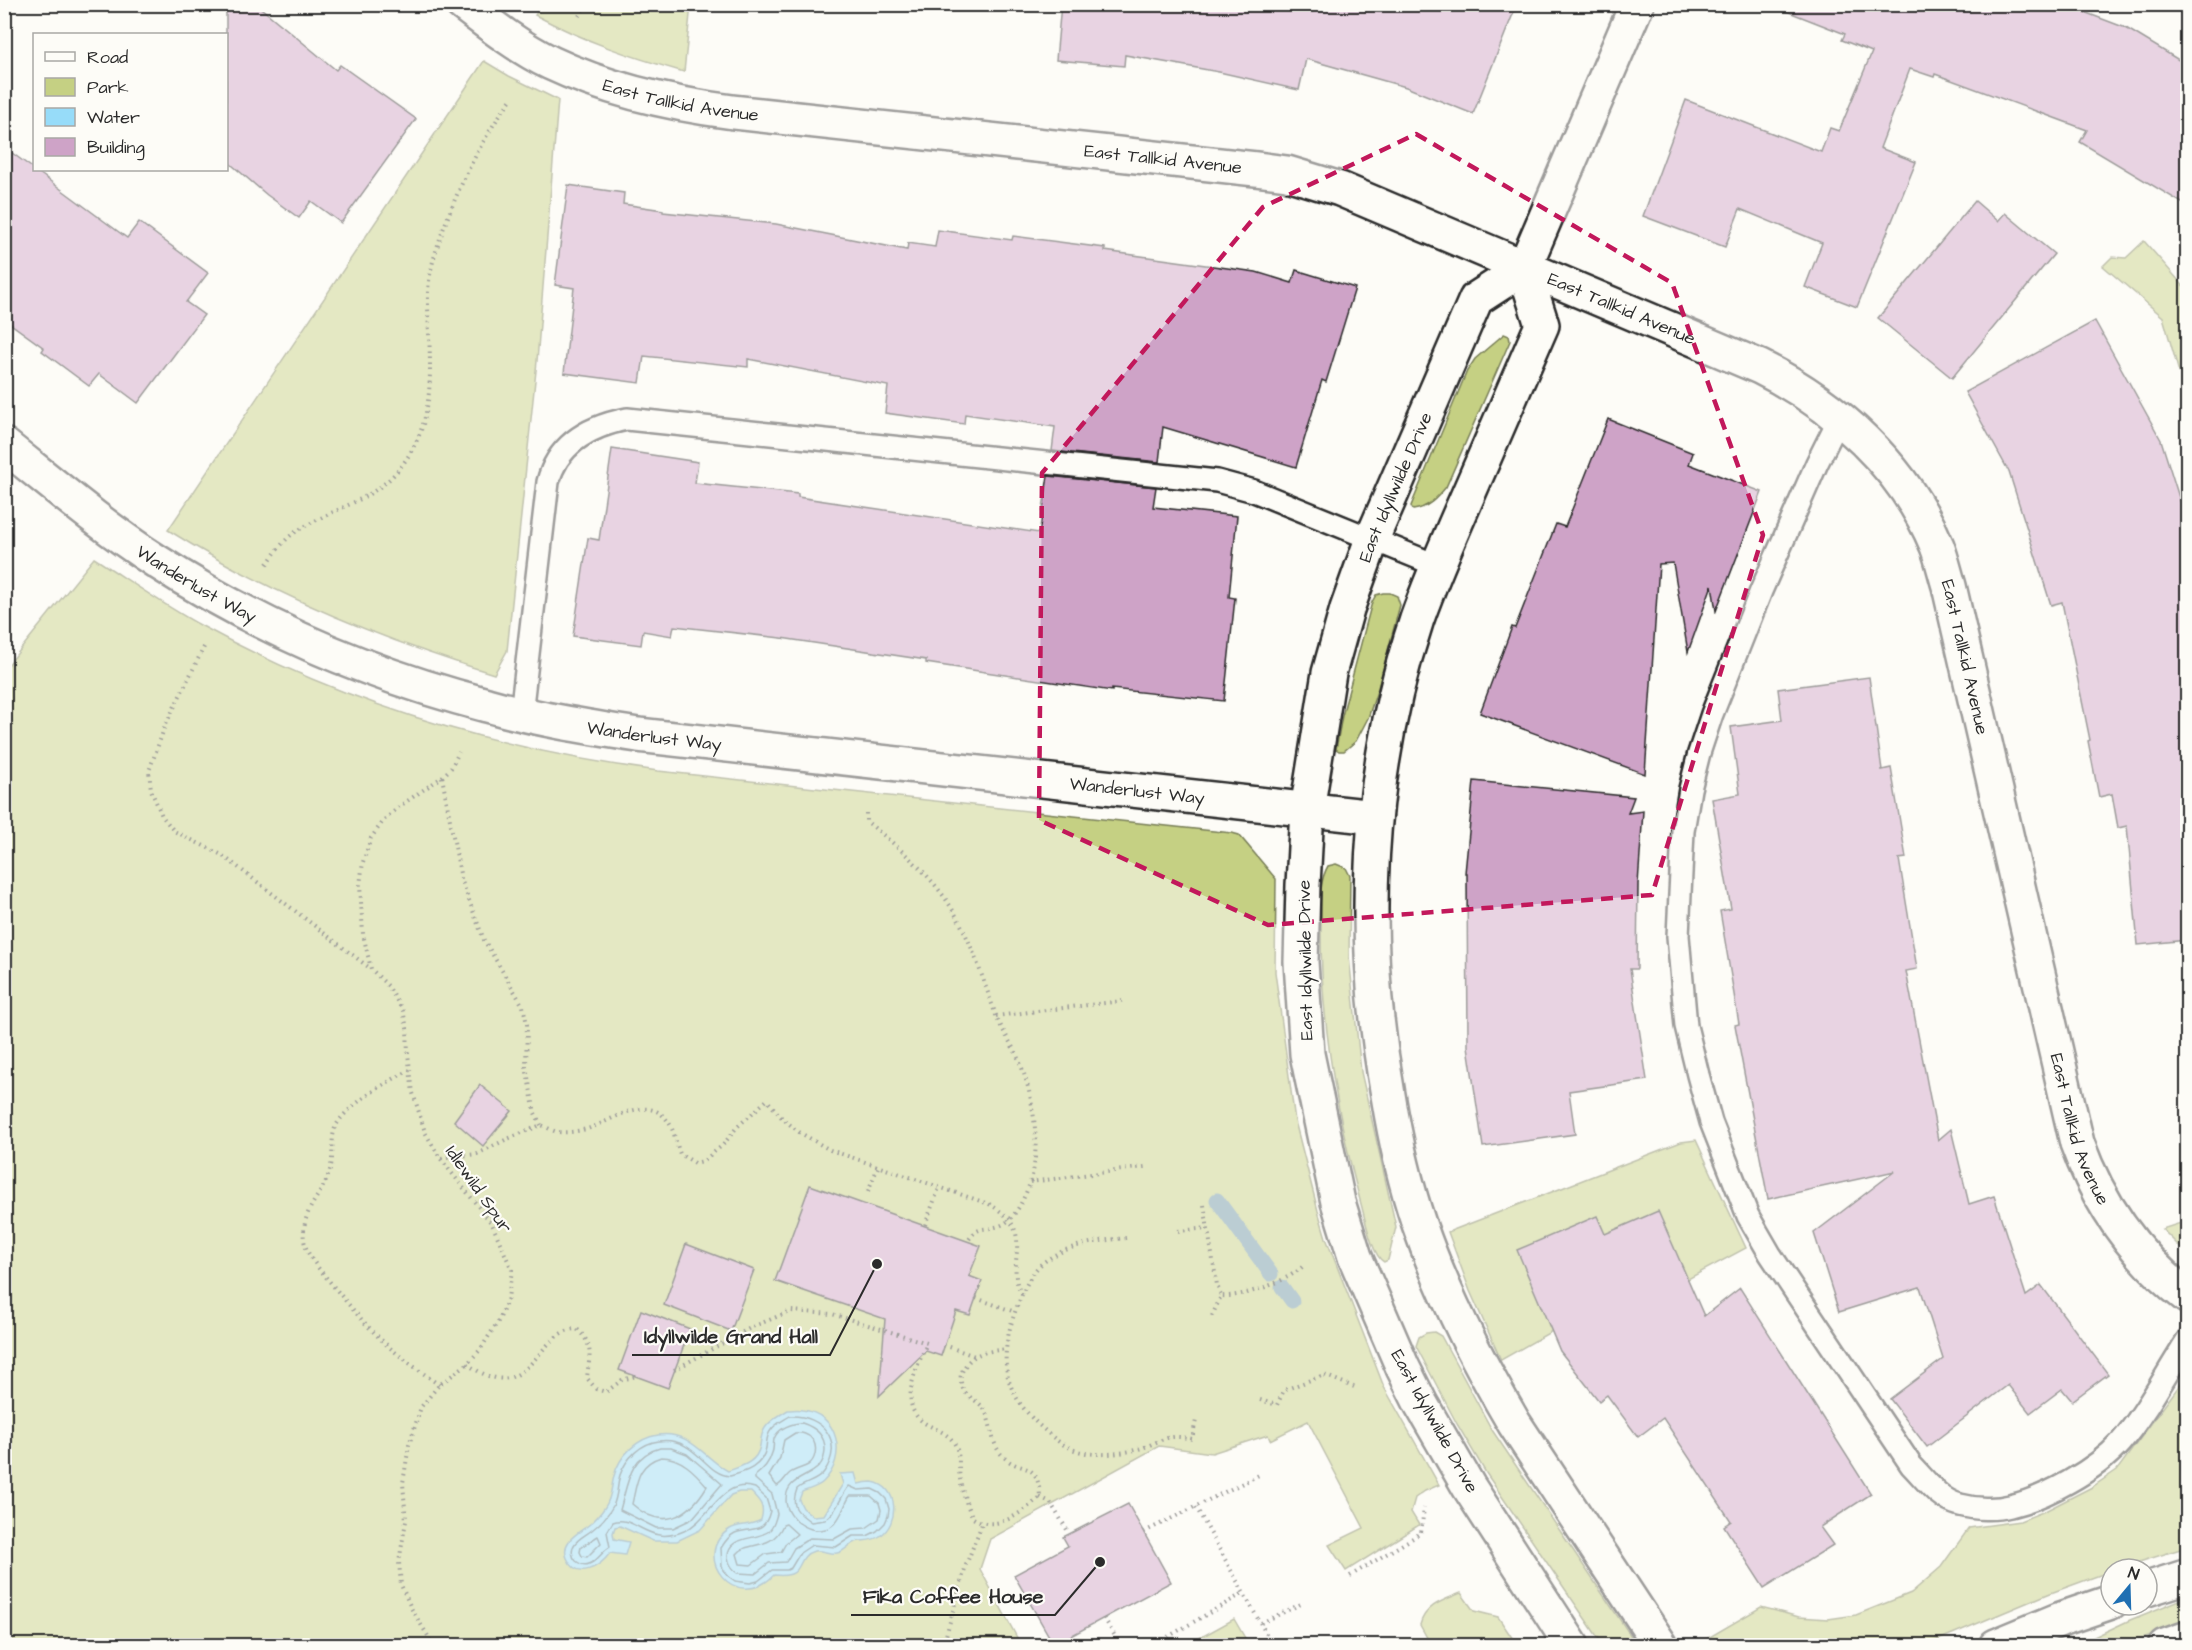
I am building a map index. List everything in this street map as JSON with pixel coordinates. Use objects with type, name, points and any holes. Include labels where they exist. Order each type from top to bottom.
[{"type":"street","name":"East Tallkid Avenue","points":[[463,4],[550,63],[591,79],[678,104],[1287,173],[1340,189],[1760,368],[1790,382],[1840,417],[1875,451],[1901,483],[1937,548],[1951,597],[2077,1143],[2086,1166],[2110,1210],[2142,1255],[2187,1297]]},
{"type":"street","points":[[1635,5],[1524,268],[1542,325],[1417,620],[1384,745],[1370,862],[1371,965],[1376,1020],[1395,1136],[1421,1229],[1456,1313],[1499,1396],[1661,1646]]},
{"type":"street","name":"East Idyllwilde Drive","points":[[1524,268],[1476,298],[1372,539],[1347,609],[1329,673],[1307,810],[1301,962],[1307,1054],[1338,1202],[1355,1257],[1421,1404],[1470,1487],[1572,1646]]},
{"type":"street","name":"Wanderlust Way","points":[[4,445],[77,505],[121,537],[222,600],[298,637],[384,674],[521,714],[638,735],[1375,817]]},
{"type":"street","points":[[2159,1585],[2187,1576]]},
{"type":"street","points":[[1996,1646],[2099,1606]]},
{"type":"street","points":[[2165,1646],[2187,1638]]},
{"type":"lane","points":[[1840,417],[1789,527],[1712,714],[1690,789],[1683,831],[1678,936],[1686,1026],[1711,1122],[1748,1216],[1770,1254],[1911,1465],[1935,1490],[1958,1505],[1982,1508],[2009,1506],[2070,1480],[2109,1455],[2132,1428],[2187,1340]]},
{"type":"lane","points":[[521,714],[548,482],[552,468],[569,444],[593,428],[627,419],[1217,481],[1254,491],[1438,566]]},
{"type":"path","points":[[579,16],[586,4]]},
{"type":"path","points":[[267,564],[285,541],[297,531],[353,504],[384,485],[401,468],[417,440],[425,419],[428,394],[431,352],[428,290],[430,272],[459,187],[493,123],[512,98]]},
{"type":"path","name":"Idlewild Spur","points":[[204,648],[165,726],[149,771],[151,790],[162,816],[174,831],[222,855],[371,969],[388,986],[403,1011],[407,1028],[410,1070],[419,1115],[425,1132],[440,1158],[492,1224],[512,1270],[508,1298],[499,1320],[480,1350],[467,1364],[439,1384],[421,1407],[409,1445],[404,1483],[406,1521],[399,1562],[401,1585],[411,1608],[434,1646]]},
{"type":"path","name":"Idlewild Spur","points":[[371,969],[363,934],[360,885],[363,862],[371,838],[384,820],[400,806],[442,777],[451,768],[459,752]]},
{"type":"path","points":[[442,777],[460,879],[484,939],[523,1006],[527,1024],[526,1067],[536,1113],[542,1125],[555,1132],[575,1132],[593,1127],[619,1114],[648,1108],[668,1120],[680,1154],[694,1163],[703,1161],[723,1144],[736,1127],[767,1100],[782,1118],[811,1141],[878,1167],[989,1204],[1002,1211],[1018,1240],[1016,1281],[1022,1295]]},
{"type":"path","points":[[866,813],[866,821],[921,870],[944,898],[974,950],[996,1016],[1018,1059],[1031,1108],[1035,1125],[1034,1161],[1030,1182],[1018,1209],[1009,1220],[999,1226],[973,1232],[968,1241]]},
{"type":"path","points":[[996,1016],[1122,1001]]},
{"type":"path","points":[[410,1070],[368,1095],[336,1126],[332,1138],[334,1157],[322,1189],[310,1206],[303,1232],[304,1244],[315,1264],[350,1308],[388,1346],[439,1384]]},
{"type":"path","name":"Idlewild Spur","points":[[440,1158],[477,1154],[542,1125]]},
{"type":"path","points":[[868,1191],[878,1167]]},
{"type":"path","points":[[1030,1182],[1145,1167]]},
{"type":"path","points":[[925,1225],[939,1188]]},
{"type":"path","points":[[1204,1205],[1216,1285],[1221,1296],[1212,1316]]},
{"type":"path","points":[[1178,1231],[1208,1228]]},
{"type":"path","points":[[1126,1238],[1081,1245],[1051,1257],[1033,1273],[1015,1311],[1006,1349],[1005,1368],[1009,1382],[1022,1408],[1050,1435],[1065,1446],[1085,1453],[1109,1454],[1136,1450],[1169,1437],[1192,1439],[1196,1420]]},
{"type":"path","points":[[1221,1296],[1236,1296],[1258,1289],[1299,1271],[1305,1264]]},
{"type":"path","points":[[976,1298],[1015,1311]]},
{"type":"path","points":[[674,1370],[752,1326],[791,1311],[832,1314],[927,1343],[915,1372],[911,1409],[920,1421],[954,1441],[958,1454],[960,1480],[972,1518],[982,1524],[998,1524],[1027,1508],[1040,1497],[1040,1482],[1035,1472],[1002,1456],[996,1447],[992,1426],[984,1408],[964,1392],[960,1378],[966,1363],[975,1356],[1006,1349]]},
{"type":"path","points":[[467,1364],[492,1377],[514,1376],[529,1366],[561,1332],[577,1329],[586,1337],[591,1347],[587,1378],[596,1389],[606,1392],[622,1380],[636,1376]]},
{"type":"path","points":[[944,1345],[975,1356]]},
{"type":"path","points":[[1260,1400],[1277,1405],[1284,1390],[1324,1375],[1354,1386]]},
{"type":"path","points":[[1144,1532],[1261,1474]]},
{"type":"path","points":[[1040,1497],[1050,1502],[1069,1533]]},
{"type":"path","points":[[1196,1507],[1273,1646]]},
{"type":"path","points":[[1350,1576],[1421,1533],[1424,1508]]},
{"type":"path","points":[[943,1646],[966,1564],[982,1524]]},
{"type":"path","points":[[1152,1646],[1244,1593]]},
{"type":"path","points":[[1261,1623],[1300,1604]]},
{"type":"path","points":[[1104,1618],[1121,1646]]},
{"type":"highlighted area","points":[[1416,134],[1672,283],[1763,535],[1652,895],[1268,925],[1039,820],[1042,473],[1263,207]]},
{"type":"green space","points":[[543,5],[691,5],[684,72],[608,48],[553,24],[535,15]]},
{"type":"green space","points":[[484,61],[558,100],[537,361],[507,651],[494,674],[409,646],[326,613],[246,575],[168,530]]},
{"type":"green space","points":[[2144,241],[2187,290],[2187,400],[2163,317],[2103,266],[2112,257],[2126,258]]},
{"type":"green space","points":[[1504,334],[1509,336],[1510,341],[1446,487],[1428,505],[1413,510],[1411,506],[1467,371],[1475,359]]},
{"type":"green space","points":[[94,558],[202,626],[310,678],[423,720],[481,736],[599,762],[658,771],[1239,835],[1276,879],[1275,972],[1295,1121],[1326,1238],[1384,1387],[1439,1485],[1415,1498],[1411,1512],[1419,1525],[1346,1571],[1329,1545],[1364,1528],[1308,1421],[1270,1440],[1268,1435],[1212,1453],[1159,1446],[990,1539],[980,1569],[1021,1645],[5,1645],[4,670]]},
{"type":"green space","points":[[1383,593],[1397,596],[1400,605],[1378,688],[1368,718],[1356,741],[1344,751],[1339,751],[1336,749],[1342,716],[1372,602],[1376,595]]},
{"type":"green space","points":[[1336,864],[1346,868],[1350,876],[1349,956],[1361,1072],[1396,1227],[1388,1260],[1384,1262],[1376,1252],[1369,1236],[1344,1135],[1331,1065],[1323,995],[1321,894],[1328,866]]},
{"type":"green space","points":[[1696,1140],[1746,1248],[1594,1329],[1552,1331],[1501,1360],[1470,1291],[1448,1232],[1681,1142]]},
{"type":"green space","points":[[2188,1221],[2187,1254],[2162,1229]]},
{"type":"green space","points":[[1434,1332],[1441,1336],[1492,1430],[1637,1645],[1603,1645],[1486,1473],[1416,1346],[1419,1337]]},
{"type":"green space","points":[[2187,1375],[2187,1547],[2155,1557],[2099,1557],[2099,1575],[1926,1645],[1696,1645],[1761,1607],[1799,1617],[1828,1619],[1856,1615],[1911,1593],[1941,1567],[1969,1528],[2020,1521],[2092,1487],[2117,1470]]},
{"type":"green space","points":[[1461,1593],[1474,1611],[1498,1617],[1517,1645],[1431,1645],[1420,1625],[1422,1618],[1436,1604]]},
{"type":"green space","points":[[2187,1597],[2187,1624],[2119,1645],[2075,1646],[2137,1617],[2159,1617],[2159,1608]]},
{"type":"green space","points":[[1234,1619],[1249,1645],[1187,1645]]},
{"type":"water","points":[[788,1410],[815,1413],[824,1419],[836,1438],[837,1449],[831,1472],[821,1484],[802,1492],[799,1500],[803,1508],[813,1516],[824,1515],[843,1484],[840,1474],[855,1473],[858,1484],[872,1482],[881,1485],[888,1490],[892,1498],[894,1506],[891,1523],[880,1536],[853,1543],[837,1553],[814,1551],[804,1558],[792,1574],[774,1575],[759,1586],[745,1588],[732,1585],[722,1576],[716,1565],[714,1552],[719,1540],[733,1527],[761,1520],[763,1512],[760,1502],[751,1492],[739,1492],[731,1495],[700,1530],[677,1541],[653,1541],[620,1526],[615,1527],[614,1539],[629,1542],[625,1555],[610,1553],[595,1567],[588,1569],[577,1569],[571,1565],[566,1552],[568,1542],[592,1522],[603,1509],[609,1499],[616,1469],[636,1444],[658,1435],[679,1437],[696,1446],[728,1471],[753,1460],[765,1428],[772,1420]]},
{"type":"building","points":[[226,4],[256,4],[336,70],[340,65],[416,119],[341,223],[311,201],[299,218],[267,195],[228,162],[228,33],[226,33]]},
{"type":"building","points":[[1061,4],[1517,4],[1473,114],[1406,87],[1306,59],[1299,90],[1219,72],[1125,55],[1124,66],[1056,60]]},
{"type":"building","points":[[1776,4],[2063,4],[2126,28],[2187,65],[2187,206],[2080,142],[2087,130],[1935,74],[1934,77],[1910,69],[1880,148],[1916,162],[1857,307],[1805,287],[1822,243],[1740,209],[1725,247],[1643,216],[1686,100],[1821,152],[1830,128],[1839,131],[1872,52],[1842,40],[1845,34],[1776,7]]},
{"type":"building","points":[[4,147],[33,168],[33,171],[36,171],[127,238],[139,222],[208,273],[186,302],[204,315],[138,403],[99,374],[89,386],[42,351],[44,348],[4,319]]},
{"type":"building","points":[[568,185],[624,193],[623,204],[663,210],[663,212],[776,224],[907,250],[908,243],[935,247],[938,230],[1012,240],[1013,236],[1256,272],[1292,283],[1296,270],[1355,288],[1326,382],[1322,380],[1296,467],[1163,427],[1159,462],[1052,451],[1055,427],[965,414],[964,424],[885,413],[888,386],[748,359],[748,367],[644,356],[640,383],[564,373],[574,288],[555,285]]},
{"type":"building","points":[[1975,201],[1998,221],[2005,213],[2054,254],[1952,378],[1878,318]]},
{"type":"building","points":[[2095,321],[2161,440],[2187,523],[2187,940],[2138,945],[2127,826],[2118,828],[2112,794],[2099,797],[2062,602],[2051,605],[2009,472],[1965,392]]},
{"type":"building","points":[[1608,419],[1693,453],[1689,464],[1762,492],[1716,611],[1712,585],[1688,652],[1673,563],[1659,564],[1645,774],[1480,713],[1512,627],[1515,628],[1556,524],[1565,527]]},
{"type":"building","points":[[612,449],[698,462],[695,483],[798,494],[798,497],[1039,533],[1048,476],[1156,487],[1153,507],[1237,516],[1229,597],[1235,598],[1224,701],[1112,689],[1112,691],[781,638],[674,626],[672,636],[643,631],[641,645],[573,636],[588,538],[599,540]]},
{"type":"building","points":[[1869,677],[1882,770],[1891,768],[1906,858],[1899,859],[1917,969],[1906,971],[1938,1140],[1951,1129],[1969,1204],[1994,1196],[2026,1296],[2041,1285],[2108,1374],[2072,1401],[2062,1389],[2030,1413],[2008,1385],[1927,1447],[1890,1399],[1943,1359],[1920,1287],[1839,1312],[1814,1233],[1895,1171],[1768,1199],[1735,1025],[1739,1024],[1720,911],[1731,909],[1712,799],[1740,794],[1731,727],[1782,720],[1778,689]]},
{"type":"building","points":[[1474,781],[1634,797],[1628,813],[1643,811],[1638,884],[1637,969],[1630,969],[1647,1080],[1569,1091],[1575,1134],[1483,1147],[1468,1046],[1467,873],[1465,873]]},
{"type":"building","points":[[480,1085],[512,1111],[483,1146],[454,1121]]},
{"type":"building","points":[[810,1185],[981,1246],[969,1276],[982,1281],[970,1315],[956,1311],[941,1356],[926,1351],[879,1396],[885,1319],[775,1281]]},
{"type":"building","points":[[1658,1211],[1704,1316],[1740,1288],[1871,1494],[1820,1527],[1833,1545],[1764,1588],[1724,1526],[1731,1521],[1663,1418],[1638,1437],[1607,1395],[1599,1401],[1560,1351],[1517,1250],[1597,1216],[1605,1234]]},
{"type":"building","points":[[686,1244],[754,1270],[731,1331],[664,1305]]},
{"type":"building","points":[[641,1310],[690,1329],[668,1388],[619,1370]]},
{"type":"building","points":[[1128,1504],[1171,1582],[1054,1645],[1014,1575],[1068,1546],[1063,1537]]},
{"type":"waterway","points":[[1217,1200],[1271,1274]]},
{"type":"waterway","points":[[1282,1287],[1292,1301]]},
{"type":"place","name":"Idyllwilde Grand Hall","points":[[877,1264]]},
{"type":"place","name":"Fika Coffee House","points":[[1100,1562]]}]
